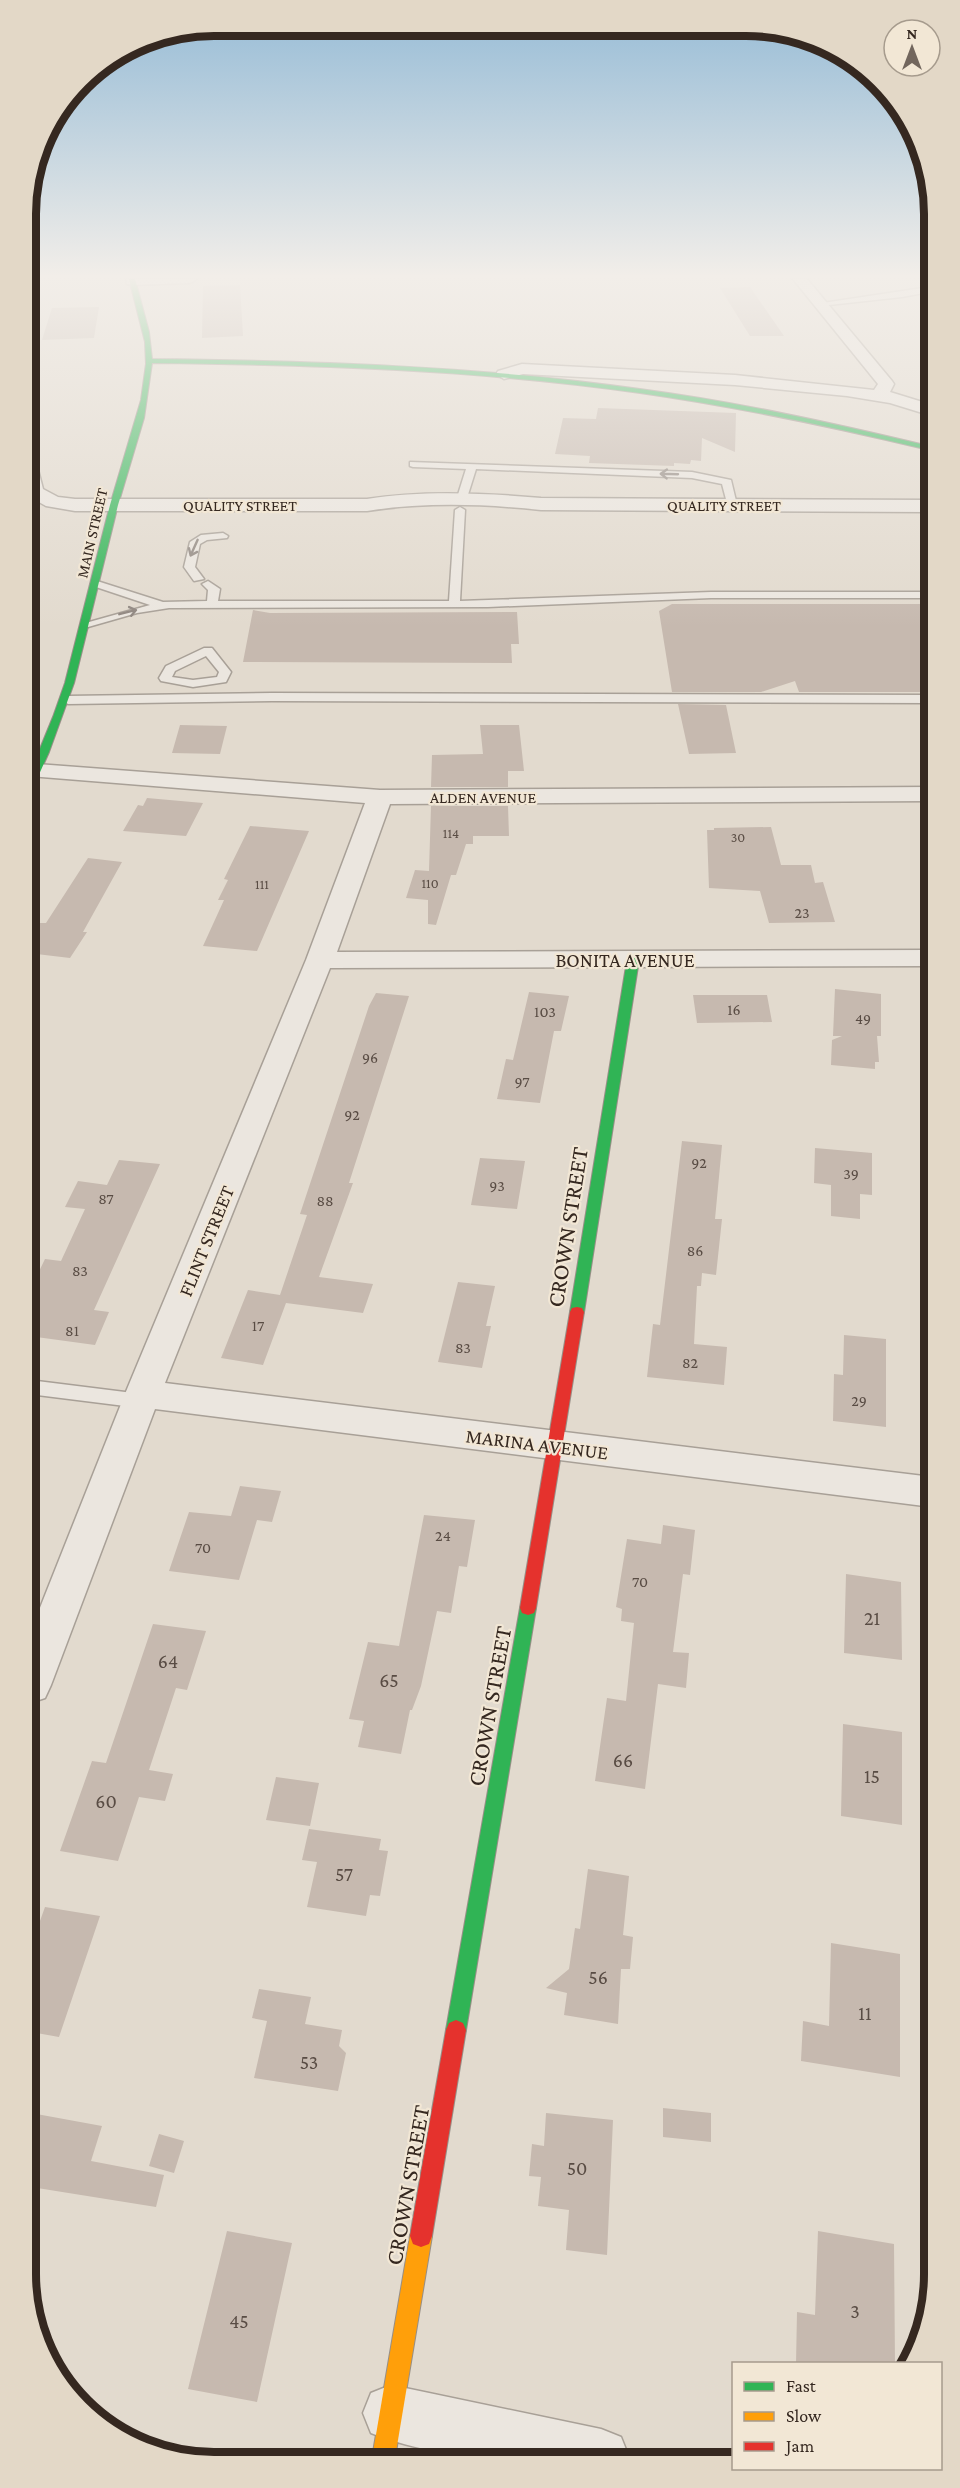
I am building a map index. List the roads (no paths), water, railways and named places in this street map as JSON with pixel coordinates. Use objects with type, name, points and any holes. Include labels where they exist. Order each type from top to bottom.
[{"type":"main road","name":"MAIN STREET","points":[[36,771],[68,700],[88,624],[114,505],[141,417],[144,395]]},
{"type":"main road","points":[[691,395],[780,410],[924,447]]},
{"type":"main road","name":"CROWN STREET","points":[[387,2436],[555,1447],[633,960]]},
{"type":"street","points":[[872,395],[924,409]]},
{"type":"street","name":"QUALITY STREET","points":[[36,493],[43,498],[75,505],[367,505],[390,510],[460,506],[518,509],[541,504],[924,506]]},
{"type":"street","name":"QUALITY STREET","points":[[906,505],[924,502]]},
{"type":"street","name":"ALDEN AVENUE","points":[[36,780],[380,796],[924,794]]},
{"type":"street","name":"FLINT STREET","points":[[36,1670],[142,1398],[320,960],[380,796]]},
{"type":"street","name":"BONITA AVENUE","points":[[320,960],[924,958]]},
{"type":"street","name":"MARINA AVENUE","points":[[142,1398],[924,1491]]},
{"type":"street","points":[[387,2436],[550,2452]]},
{"type":"lane","points":[[413,464],[692,475],[727,483],[732,505]]},
{"type":"lane","points":[[454,604],[460,506],[472,466]]},
{"type":"lane","points":[[212,604],[214,590],[190,571],[188,565],[195,542],[205,537],[223,536]]},
{"type":"lane","points":[[97,584],[131,597],[169,604],[454,604],[711,595],[924,595]]},
{"type":"lane","points":[[88,624],[127,612],[169,604]]},
{"type":"lane","points":[[68,700],[272,697],[924,699]]},
{"type":"lane","points":[[36,1388],[142,1398]]}]
